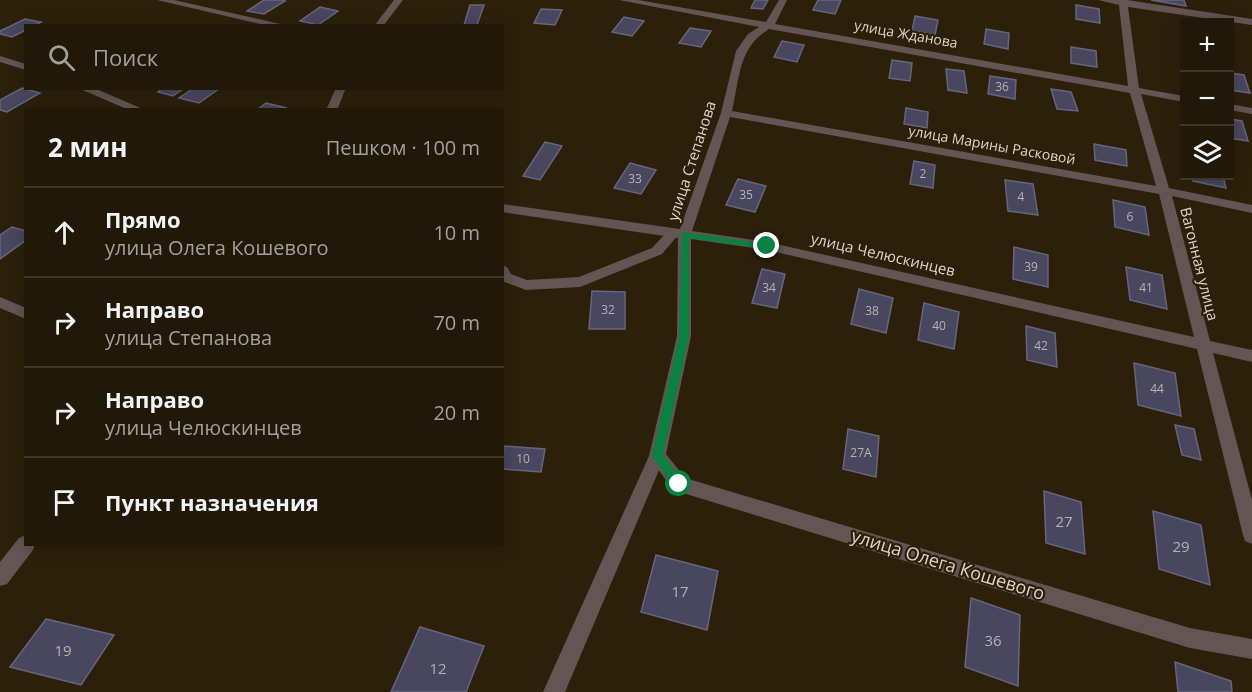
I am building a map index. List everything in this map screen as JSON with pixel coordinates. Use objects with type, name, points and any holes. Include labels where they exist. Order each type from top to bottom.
[{"type":"street","points":[[161,0],[275,24]]},
{"type":"street","points":[[380,24],[399,0]]},
{"type":"street","name":"улица Жданова","points":[[623,0],[770,24],[1180,98]]},
{"type":"street","name":"улица Степанова","points":[[554,692],[657,456],[684,336],[679,234],[726,113],[741,51],[751,36],[770,24],[783,0]]},
{"type":"street","points":[[1102,0],[1252,22]]},
{"type":"street","name":"Вагонная улица","points":[[1123,2],[1134,90],[1164,191],[1252,535]]},
{"type":"street","points":[[0,59],[24,66]]},
{"type":"street","points":[[88,90],[135,108]]},
{"type":"street","points":[[332,108],[340,90]]},
{"type":"street","points":[[1234,108],[1252,111]]},
{"type":"street","name":"улица Марины Расковой","points":[[726,113],[1164,191],[1252,209]]},
{"type":"street","name":"улица Челюскинцев","points":[[504,208],[767,246],[1252,356]]},
{"type":"street","points":[[504,274],[506,277],[526,285],[580,282],[657,251],[679,234]]},
{"type":"street","points":[[0,302],[24,313]]},
{"type":"street","name":"улица Олега Кошевого","points":[[657,456],[679,484],[1190,638],[1252,650]]},
{"type":"street","points":[[0,577],[25,546]]},
{"type":"building","points":[[264,0],[285,1],[264,14],[247,11]]},
{"type":"building","points":[[755,0],[768,0],[763,9],[751,8]]},
{"type":"building","points":[[818,0],[841,0],[835,14],[813,10]]},
{"type":"building","points":[[1151,0],[1184,0],[1186,6]]},
{"type":"building","points":[[470,5],[484,5],[477,24],[464,24]]},
{"type":"building","points":[[1076,5],[1099,9],[1100,23],[1076,19]]},
{"type":"building","points":[[320,7],[338,11],[319,24],[300,21]]},
{"type":"building","points":[[541,9],[562,10],[555,25],[534,23]]},
{"type":"building","points":[[915,16],[938,20],[935,35],[912,31]]},
{"type":"building","points":[[624,17],[644,21],[632,36],[612,32]]},
{"type":"building","points":[[25,19],[41,22],[24,24],[24,31],[12,37],[0,34],[0,31]]},
{"type":"building","points":[[690,28],[711,31],[701,47],[679,43]]},
{"type":"building","points":[[986,29],[1009,33],[1008,49],[984,44]]},
{"type":"building","points":[[782,41],[804,45],[797,62],[774,57]]},
{"type":"building","points":[[1071,47],[1096,51],[1097,67],[1071,63]]},
{"type":"building","points":[[892,60],[912,63],[910,81],[889,78]]},
{"type":"building","points":[[946,69],[964,71],[967,93],[948,90]]},
{"type":"building","points":[[1234,74],[1244,75],[1250,93],[1234,91]]},
{"type":"building","points":[[990,76],[1016,80],[1015,99],[988,94]]},
{"type":"building","points":[[22,88],[40,93],[7,112],[0,110],[0,100]]},
{"type":"building","points":[[1051,89],[1071,92],[1078,111],[1057,109]]},
{"type":"building","points":[[160,90],[181,90],[173,96],[158,92]]},
{"type":"building","points":[[191,90],[217,90],[199,103],[179,98]]},
{"type":"building","points":[[266,103],[287,108],[260,108]]},
{"type":"building","points":[[906,108],[928,112],[927,128],[904,124]]},
{"type":"building","points":[[1234,120],[1242,121],[1248,141],[1234,139]]},
{"type":"building","points":[[545,142],[562,146],[540,180],[523,176]]},
{"type":"building","points":[[1094,144],[1126,150],[1127,166],[1095,160]]},
{"type":"building","points":[[914,161],[935,165],[933,188],[910,184]]},
{"type":"building","points":[[630,163],[656,170],[641,194],[614,188]]},
{"type":"building","points":[[738,179],[766,186],[755,212],[726,205]]},
{"type":"building","points":[[1005,180],[1033,184],[1038,215],[1008,211]]},
{"type":"building","points":[[1224,180],[1226,188],[1193,181]]},
{"type":"building","points":[[1113,200],[1145,207],[1149,235],[1115,227]]},
{"type":"building","points":[[12,227],[24,230],[24,241],[0,259],[0,235]]},
{"type":"building","points":[[1014,247],[1048,255],[1048,287],[1013,279]]},
{"type":"building","points":[[1126,267],[1162,275],[1167,309],[1130,300]]},
{"type":"building","points":[[762,269],[785,274],[777,308],[752,303]]},
{"type":"building","points":[[859,289],[893,298],[886,333],[851,324]]},
{"type":"building","points":[[592,291],[625,292],[625,329],[589,329]]},
{"type":"building","points":[[924,303],[959,312],[954,349],[918,340]]},
{"type":"building","points":[[1026,326],[1055,333],[1057,367],[1027,360]]},
{"type":"building","points":[[1134,363],[1175,373],[1181,416],[1138,405]]},
{"type":"building","points":[[1175,425],[1194,429],[1201,460],[1182,455]]},
{"type":"building","points":[[848,429],[879,436],[876,477],[843,469]]},
{"type":"building","points":[[504,446],[545,449],[541,472],[504,469]]},
{"type":"building","points":[[1044,491],[1081,502],[1085,554],[1046,543]]},
{"type":"building","points":[[1153,511],[1201,525],[1210,585],[1159,569]]},
{"type":"building","points":[[656,555],[718,571],[707,630],[641,612]]},
{"type":"building","points":[[971,598],[1020,615],[1018,686],[965,667]]},
{"type":"building","points":[[46,619],[114,635],[81,685],[10,667]]},
{"type":"building","points":[[420,627],[484,646],[466,692],[391,692]]},
{"type":"building","points":[[1175,662],[1231,681],[1232,692],[1178,692]]},
{"type":"route","points":[[679,484],[657,456],[684,336],[685,234],[767,246]]}]
